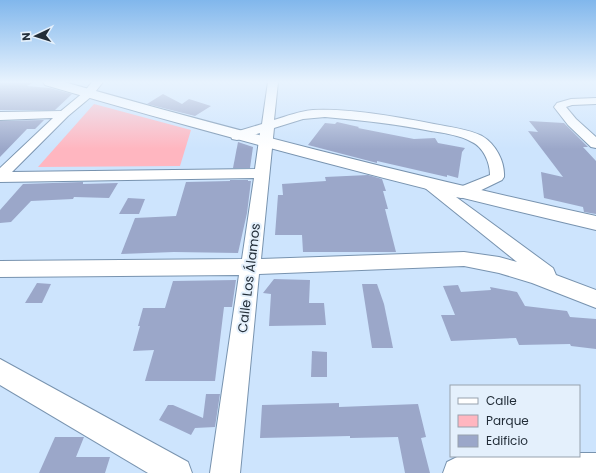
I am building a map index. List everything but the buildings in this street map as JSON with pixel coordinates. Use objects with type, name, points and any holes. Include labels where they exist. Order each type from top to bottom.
[{"type":"street","points":[[0,176],[75,104]]},
{"type":"street","points":[[141,104],[237,136],[267,135],[430,185],[596,223]]},
{"type":"street","name":"Calle Los Álamos","points":[[226,473],[271,104]]},
{"type":"street","points":[[564,104],[560,107],[572,122],[596,144]]},
{"type":"street","points":[[0,116],[64,114]]},
{"type":"street","points":[[267,135],[298,117],[314,114],[327,114],[401,123],[465,134],[477,139],[486,147],[498,170],[497,177],[461,193]]},
{"type":"street","points":[[0,176],[262,173]]},
{"type":"street","points":[[430,185],[560,285]]},
{"type":"street","points":[[0,269],[250,267],[464,259],[499,265],[537,276],[596,299]]},
{"type":"street","points":[[0,372],[177,473]]},
{"type":"street","points":[[458,473],[470,466],[479,465],[596,468]]},
{"type":"green space","points":[[94,104],[191,130],[180,166],[38,167]]}]
